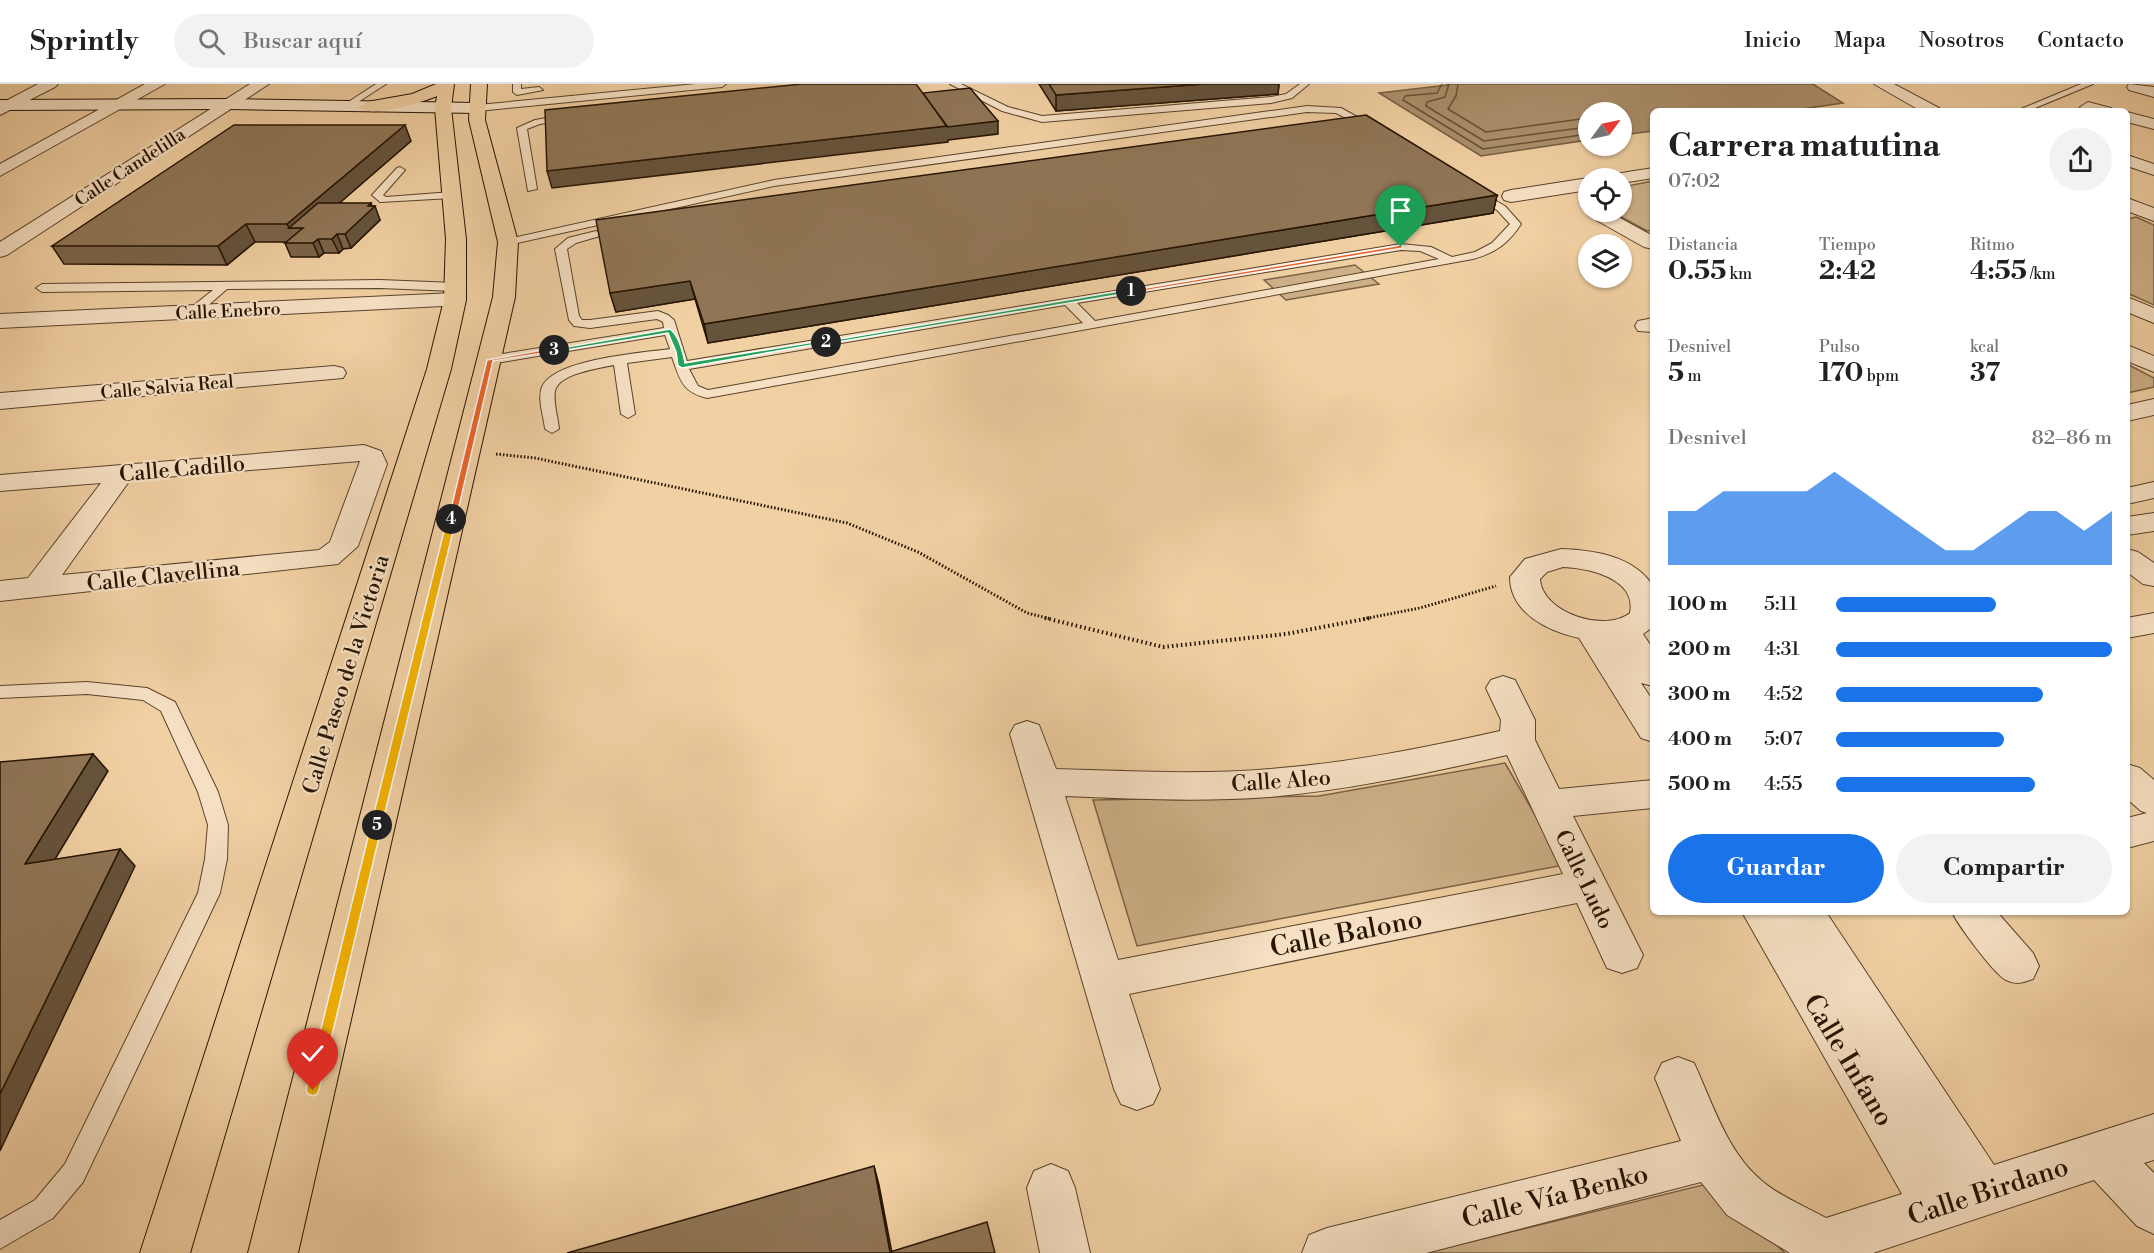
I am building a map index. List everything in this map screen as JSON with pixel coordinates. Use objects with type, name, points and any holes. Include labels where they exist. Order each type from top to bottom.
[{"type":"main road","points":[[367,107],[402,101],[436,91],[445,92]]},
{"type":"main road","name":"Calle Paseo de la Victoria","points":[[165,1253],[439,369],[455,293],[456,239],[445,92]]},
{"type":"main road","points":[[273,1253],[504,297],[508,242],[478,123],[478,96]]},
{"type":"street","points":[[3,107],[50,84]]},
{"type":"street","points":[[0,171],[157,84]]},
{"type":"street","name":"Calle Candelilla","points":[[0,251],[261,84]]},
{"type":"street","points":[[1882,84],[1927,108]]},
{"type":"street","points":[[2135,87],[2154,92]]},
{"type":"street","points":[[1865,89],[1900,108]]},
{"type":"street","points":[[3,107],[229,104],[367,107],[445,92],[478,96]]},
{"type":"street","points":[[2088,107],[2092,108]]},
{"type":"street","points":[[2130,118],[2154,124]]},
{"type":"street","points":[[2130,161],[2154,170]]},
{"type":"street","points":[[1632,176],[1650,173]]},
{"type":"street","points":[[1511,196],[1578,186]]},
{"type":"street","points":[[1557,189],[1578,201]]},
{"type":"street","points":[[2130,193],[2152,205]]},
{"type":"street","points":[[2130,203],[2152,205]]},
{"type":"street","points":[[1614,222],[1650,242]]},
{"type":"street","points":[[1632,247],[1650,243]]},
{"type":"street","name":"Calle Enebro","points":[[0,321],[192,313],[455,293]]},
{"type":"street","points":[[2130,305],[2154,316]]},
{"type":"street","points":[[0,344],[32,320]]},
{"type":"street","points":[[2130,353],[2154,365]]},
{"type":"street","name":"Calle Salvia Real","points":[[0,401],[334,373]]},
{"type":"street","name":"Calle Cadillo","points":[[0,483],[364,453],[372,457],[374,464],[343,546],[327,558]]},
{"type":"street","points":[[38,587],[122,473]]},
{"type":"street","points":[[2130,495],[2154,490]]},
{"type":"street","points":[[2130,526],[2154,522]]},
{"type":"street","points":[[2130,536],[2154,552]]},
{"type":"street","name":"Calle Clavellina","points":[[0,591],[327,558]]},
{"type":"street","points":[[1561,558],[1590,561],[1619,572],[1636,585],[1650,603],[1643,618],[1635,625],[1623,629],[1591,631],[1575,628],[1546,615],[1528,596],[1525,578],[1529,570],[1537,564],[1561,558]]},
{"type":"street","points":[[2130,560],[2154,577]]},
{"type":"street","points":[[1619,572],[1650,567]]},
{"type":"street","points":[[2130,628],[2154,624]]},
{"type":"street","points":[[1623,629],[1650,670]]},
{"type":"street","points":[[1591,631],[1650,724]]},
{"type":"street","name":"Calle Ludo","points":[[1503,688],[1518,720],[1517,740],[1622,955]]},
{"type":"street","points":[[1027,734],[1137,1089]]},
{"type":"street","name":"Calle Aleo","points":[[1042,782],[1195,786],[1268,783],[1339,776],[1407,765],[1517,740]]},
{"type":"street","points":[[2130,781],[2154,801]]},
{"type":"street","name":"Calle Ludo","points":[[1548,804],[1650,794]]},
{"type":"street","points":[[2130,832],[2154,826]]},
{"type":"street","name":"Calle Balono","points":[[1104,981],[1588,885]]},
{"type":"street","name":"Calle Infano","points":[[1764,915],[1936,1207]]},
{"type":"street","name":"Calle Infano","points":[[1806,915],[1983,1192]]},
{"type":"street","points":[[1975,915],[2018,966]]},
{"type":"street","points":[[1678,1078],[1713,1156],[1727,1180],[1744,1198],[1765,1213],[1825,1249]]},
{"type":"street","name":"Calle Birdano","points":[[1825,1249],[1936,1207],[2154,1137]]},
{"type":"street","points":[[2103,1154],[2154,1209]]},
{"type":"street","name":"Calle Vía Benko","points":[[1328,1253],[1713,1156]]},
{"type":"street","points":[[1051,1188],[1065,1253]]},
{"type":"lane","points":[[346,106],[382,84]]},
{"type":"lane","points":[[517,84],[517,92],[548,89]]},
{"type":"lane","points":[[607,84],[608,96]]},
{"type":"lane","points":[[478,96],[608,96],[695,85],[722,84]]},
{"type":"lane","points":[[954,84],[1005,110],[1042,119],[1271,100],[1289,96],[1305,84]]},
{"type":"lane","points":[[2028,108],[2089,84]]},
{"type":"lane","points":[[508,242],[774,183],[1307,109],[1338,110],[1380,134]]},
{"type":"lane","points":[[532,189],[522,128],[538,122],[577,116]]},
{"type":"lane","points":[[400,170],[377,195],[378,198],[384,200],[452,195]]},
{"type":"lane","points":[[552,429],[549,387],[554,377],[571,369],[620,362],[681,359],[757,369],[1092,326],[1483,254],[1501,242],[1516,224],[1501,208],[1461,183]]},
{"type":"lane","points":[[630,228],[584,237],[564,244],[561,249],[573,317],[578,323],[590,324],[658,315],[666,317],[670,322],[670,331],[692,388],[707,394],[757,369],[1068,300],[1401,247],[1426,249],[1450,261]]},
{"type":"lane","points":[[42,288],[380,284],[455,293]]},
{"type":"lane","points":[[192,313],[225,285]]},
{"type":"lane","points":[[1068,300],[1092,326]]},
{"type":"lane","points":[[490,360],[670,331]]},
{"type":"lane","points":[[620,362],[628,414]]},
{"type":"lane","points":[[0,692],[87,688],[147,694],[161,702],[168,707],[191,754],[208,792],[218,825],[216,859],[209,893],[74,1173],[44,1209],[3,1239]]},
{"type":"path","points":[[468,451],[535,458],[847,523],[918,552],[1027,613],[1163,647],[1297,632],[1420,608],[1525,578]]},
{"type":"shaded area","points":[[1650,182],[1650,230],[1630,222],[1632,185]]},
{"type":"shaded area","points":[[2136,217],[2154,225],[2154,305],[2130,294],[2130,218]]},
{"type":"shaded area","points":[[1355,265],[1379,284],[1286,300],[1264,280]]},
{"type":"shaded area","points":[[2130,366],[2154,378],[2154,387],[2130,392]]},
{"type":"shaded area","points":[[1505,763],[1564,865],[1137,946],[1093,800],[1319,796]]},
{"type":"shaded area","points":[[1711,1183],[1785,1253],[1425,1253]]},
{"type":"water","points":[[1447,84],[1813,84],[1843,103],[1809,108],[1650,108],[1650,131],[1632,134],[1632,102],[1578,102],[1578,141],[1481,156],[1379,93]]},
{"type":"building","points":[[802,84],[916,84],[947,126],[547,171],[545,110]]},
{"type":"building","points":[[1049,84],[1204,84],[1056,95]]},
{"type":"building","points":[[970,88],[998,121],[947,127],[923,93]]},
{"type":"building","points":[[1366,115],[1497,195],[704,324],[690,281],[610,293],[596,220]]},
{"type":"building","points":[[234,125],[405,125],[287,224],[246,224],[218,246],[52,246]]},
{"type":"building","points":[[318,203],[371,203],[368,206],[375,206],[345,234],[337,234],[332,239],[318,239],[313,243],[285,243],[303,228],[289,228]]},
{"type":"building","points":[[93,754],[25,864],[120,849],[0,1094],[0,762]]},
{"type":"building","points":[[874,1166],[890,1252],[987,1222],[995,1253],[567,1253]]},
{"type":"route","points":[[313,1090],[490,360],[670,331],[680,352],[682,366],[1068,300],[1401,247]]}]
